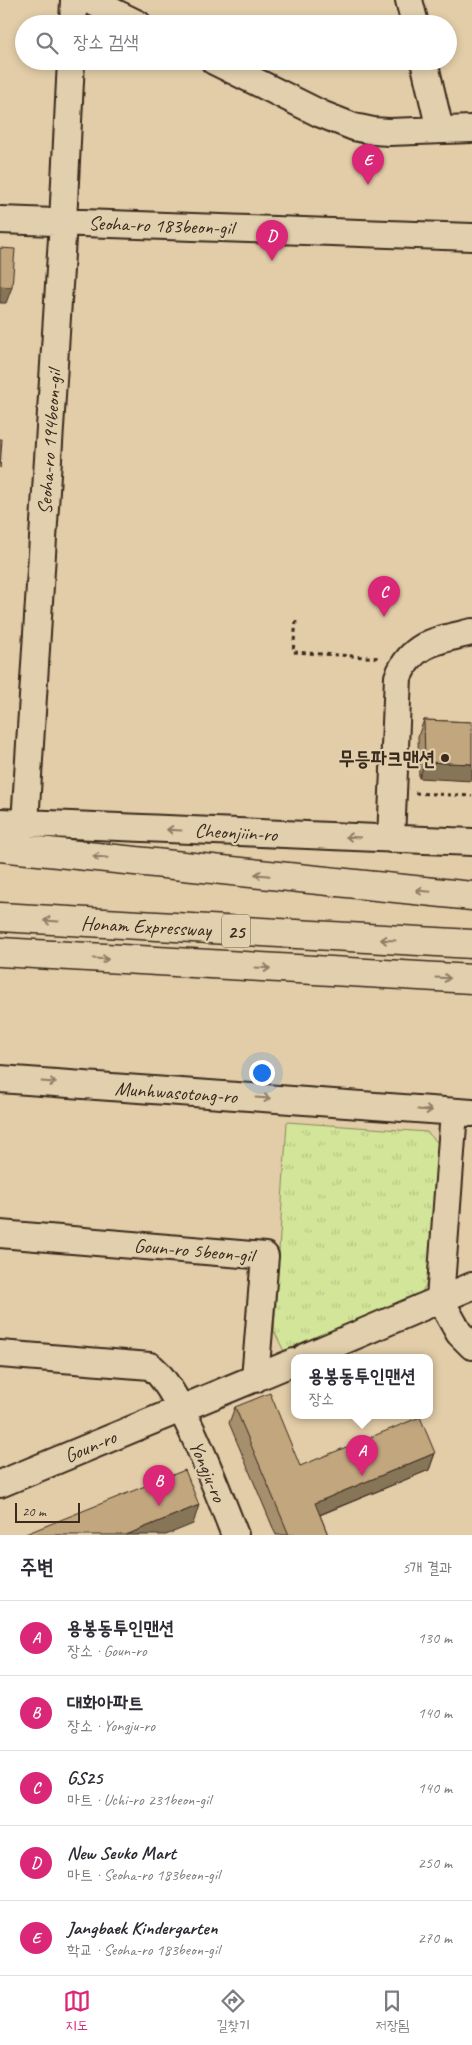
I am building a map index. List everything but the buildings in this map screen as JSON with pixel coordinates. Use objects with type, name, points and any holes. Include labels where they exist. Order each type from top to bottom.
[{"type":"highway","points":[[0,846],[472,896]]},
{"type":"highway","name":"Honam Expressway","points":[[0,917],[472,944]]},
{"type":"highway","name":"Honam Expressway","points":[[0,952],[472,979]]},
{"type":"street","points":[[73,15],[74,0]]},
{"type":"street","points":[[89,0],[120,15]]},
{"type":"street","points":[[409,0],[413,15]]},
{"type":"street","name":"Seoha-ro 194beon-gil","points":[[13,822],[63,222],[71,70]]},
{"type":"street","points":[[232,70],[321,114],[354,127],[389,132],[472,129]]},
{"type":"street","points":[[426,70],[440,130]]},
{"type":"street","name":"Seoha-ro 183beon-gil","points":[[0,220],[472,237]]},
{"type":"street","points":[[391,839],[398,677],[411,654],[430,642],[472,632]]},
{"type":"street","name":"Cheonjiin-ro","points":[[13,822],[472,842]]},
{"type":"street","name":"Munhwasotong-ro","points":[[0,1079],[463,1113]]},
{"type":"street","points":[[463,1113],[440,1299],[459,1333],[472,1346]]},
{"type":"street","name":"Goun-ro 5beon-gil","points":[[0,1234],[265,1256],[255,1379]]},
{"type":"street","points":[[312,1354],[472,1286]]},
{"type":"street","points":[[0,1354],[150,1366],[158,1372],[181,1408]]},
{"type":"street","name":"Goun-ro","points":[[0,1484],[291,1363]]},
{"type":"street","name":"Yongju-ro","points":[[181,1408],[235,1535]]},
{"type":"path","points":[[296,621],[292,652],[407,660]]},
{"type":"path","points":[[415,793],[472,796]]},
{"type":"green space","points":[[287,1122],[427,1132],[441,1146],[433,1272],[419,1297],[284,1351],[274,1331]]},
{"type":"place","name":"Jangbaek Kindergarten","points":[[368,185]]},
{"type":"place","name":"New Seuko Mart","points":[[272,261]]},
{"type":"place","name":"GS25","points":[[384,617]]},
{"type":"place","name":"무등파크맨션","points":[[445,758]]},
{"type":"place","name":"용봉동투인맨션","points":[[362,1476]]},
{"type":"place","name":"대화아파트","points":[[159,1506]]}]
